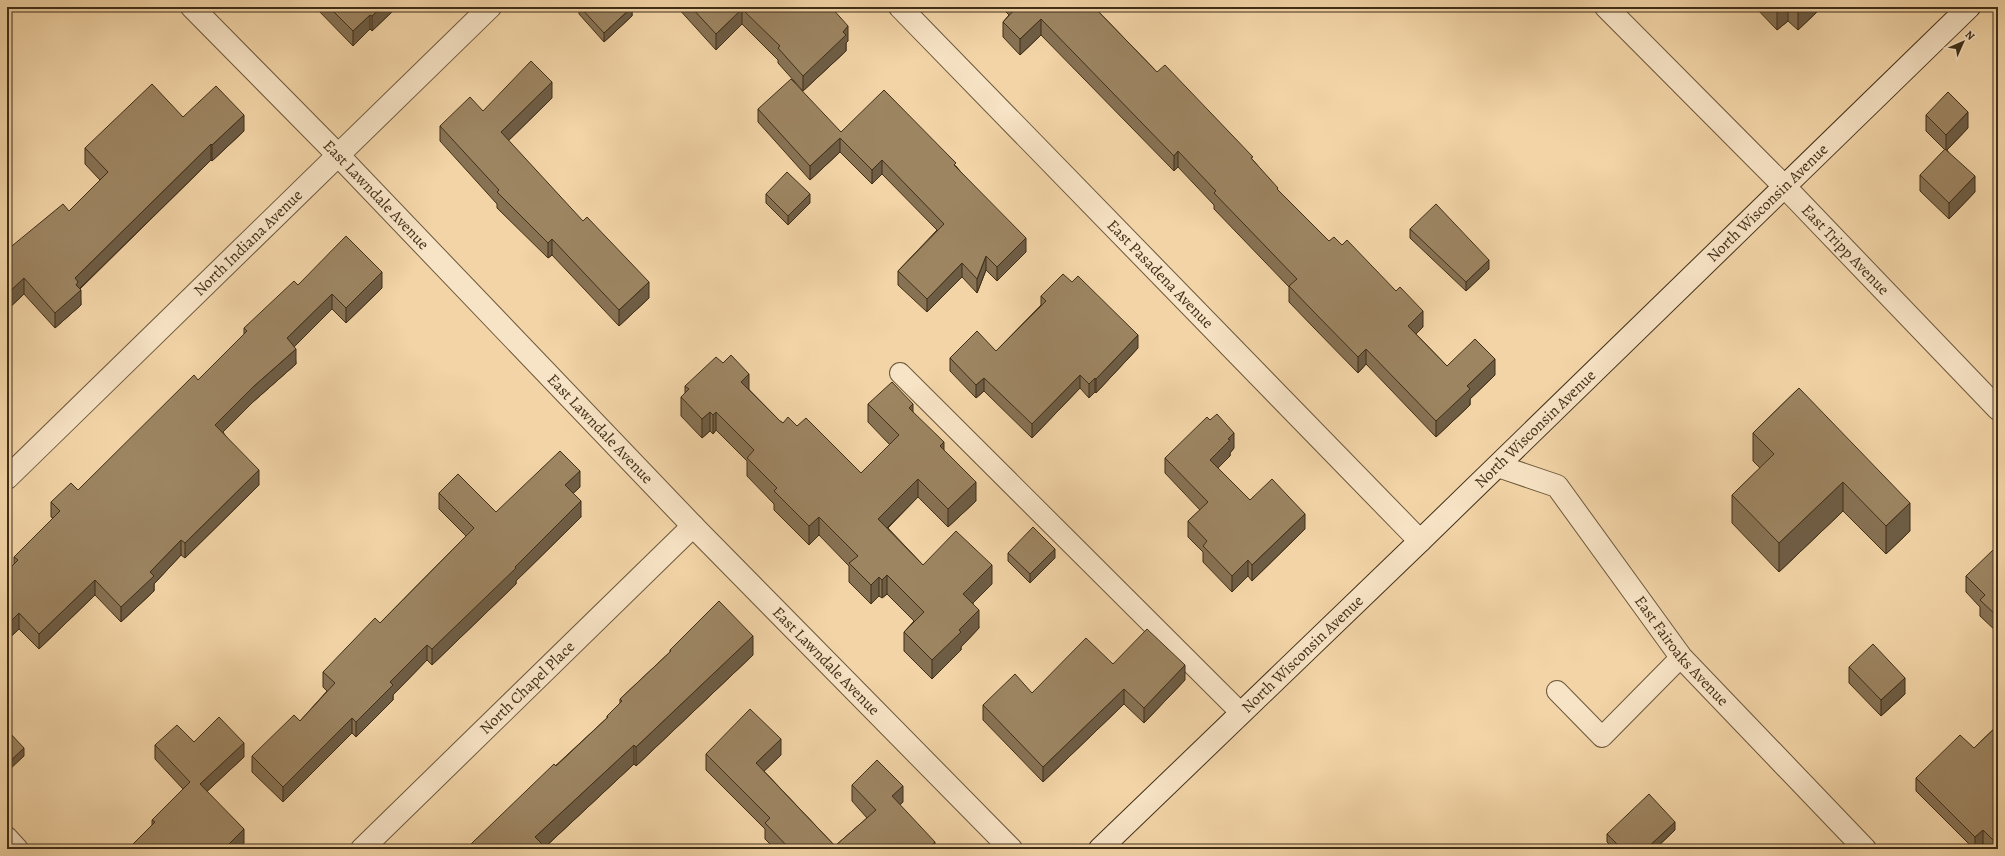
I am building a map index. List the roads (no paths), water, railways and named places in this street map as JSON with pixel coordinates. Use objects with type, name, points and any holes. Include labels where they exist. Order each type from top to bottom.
[{"type":"street","name":"East Lawndale Avenue","points":[[192,7],[339,156],[693,526],[1011,849]]},
{"type":"street","name":"North Indiana Avenue","points":[[7,478],[339,156],[490,7]]},
{"type":"street","name":"East Pasadena Avenue","points":[[900,7],[1420,542]]},
{"type":"street","name":"East Tripp Avenue","points":[[1606,7],[1784,186],[1998,409]]},
{"type":"street","name":"North Wisconsin Avenue","points":[[1100,849],[1420,542],[1969,7]]},
{"type":"street","name":"East Fairoaks Avenue","points":[[1498,466],[1557,486],[1681,657],[1865,849]]},
{"type":"street","name":"North Chapel Place","points":[[362,849],[693,526]]},
{"type":"lane","points":[[900,372],[1241,714]]},
{"type":"lane","points":[[1557,691],[1602,737],[1681,657]]},
{"type":"lane","points":[[7,837],[18,849]]}]
